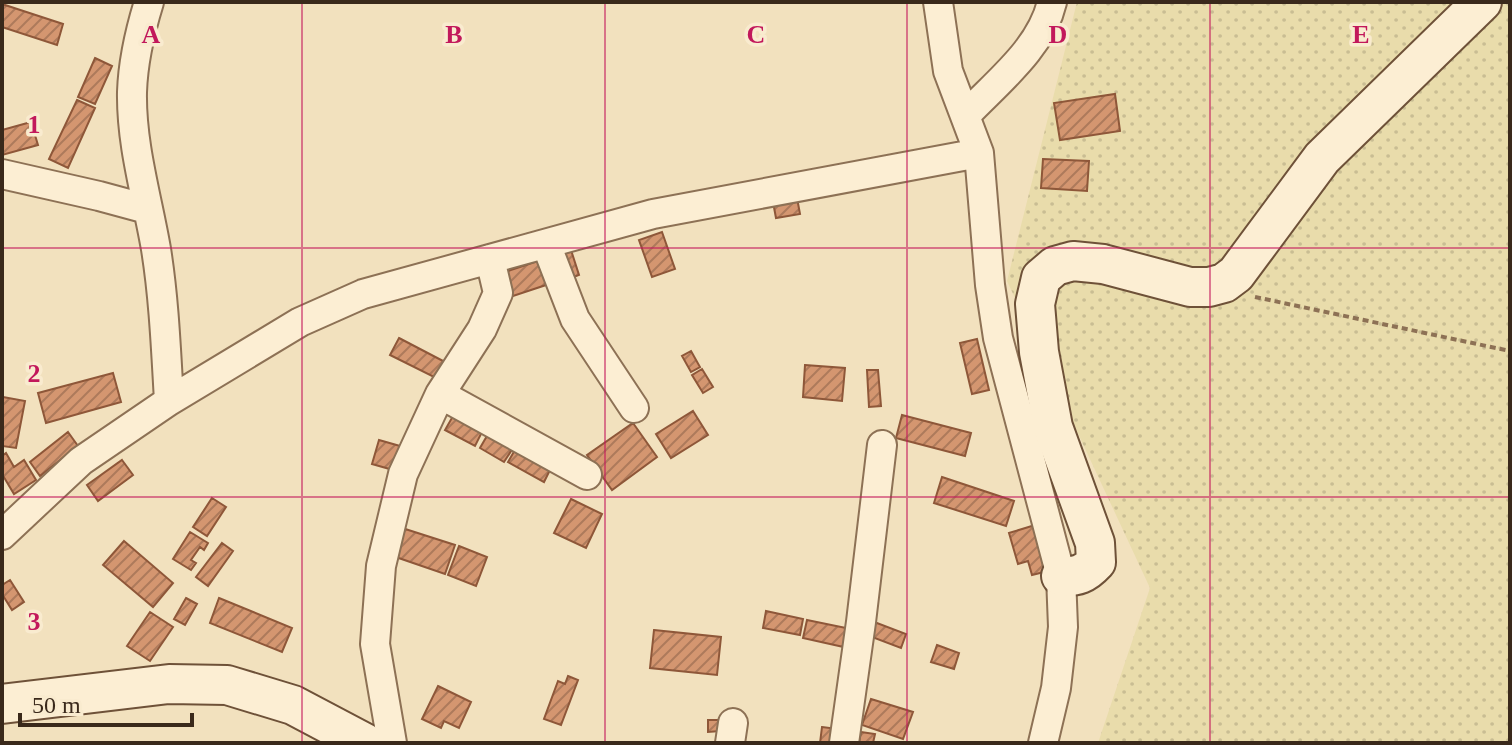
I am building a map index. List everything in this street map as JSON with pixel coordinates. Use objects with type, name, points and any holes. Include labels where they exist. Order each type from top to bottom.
[{"type":"street","points":[[149,2],[138,37],[132,92],[137,150],[162,295],[169,401]]},
{"type":"street","points":[[938,2],[948,71],[979,153],[990,285],[998,338],[1061,576],[1063,627],[1056,688],[1043,743]]},
{"type":"street","points":[[965,116],[1031,47],[1052,2]]},
{"type":"street","points":[[1061,576],[1075,577],[1087,572],[1096,562],[1095,543],[1053,427],[1039,352],[1035,304],[1041,278],[1055,266],[1073,261],[1103,264],[1190,287],[1224,283],[1236,274],[1322,158],[1482,2]]},
{"type":"street","points":[[2,535],[81,461],[169,401],[300,322],[363,294],[653,214],[979,153]]},
{"type":"street","points":[[2,174],[147,209]]},
{"type":"street","points":[[546,244],[575,319],[634,408]]},
{"type":"street","points":[[392,743],[375,644],[381,566],[403,474],[440,394],[482,329],[498,293],[490,259]]},
{"type":"street","points":[[440,394],[587,475]]},
{"type":"street","points":[[844,743],[882,445]]},
{"type":"street","points":[[2,704],[169,684],[227,685],[293,705],[365,743]]},
{"type":"path","points":[[1255,297],[1510,351]]},
{"type":"shaded area","points":[[1077,2],[1510,2],[1510,743],[1098,743],[1150,588],[1007,281]]},
{"type":"building","points":[[2,4],[63,24],[57,45],[2,27]]},
{"type":"building","points":[[95,58],[112,66],[95,104],[78,97]]},
{"type":"building","points":[[1115,94],[1120,131],[1060,140],[1054,103]]},
{"type":"building","points":[[77,100],[95,108],[68,168],[49,159]]},
{"type":"building","points":[[31,122],[38,145],[2,155],[2,130]]},
{"type":"building","points":[[1043,159],[1089,161],[1087,191],[1041,188]]},
{"type":"building","points":[[797,198],[800,214],[776,218],[773,202]]},
{"type":"building","points":[[662,232],[675,269],[652,277],[639,240]]},
{"type":"building","points":[[571,250],[579,275],[566,280],[558,254]]},
{"type":"building","points":[[541,260],[549,284],[513,296],[505,272]]},
{"type":"building","points":[[399,338],[445,362],[436,378],[390,355]]},
{"type":"building","points":[[977,339],[989,390],[972,394],[960,343]]},
{"type":"building","points":[[691,351],[700,367],[691,372],[682,356]]},
{"type":"building","points":[[805,365],[845,368],[842,401],[803,397]]},
{"type":"building","points":[[702,369],[713,387],[703,393],[692,375]]},
{"type":"building","points":[[867,370],[878,370],[881,406],[869,407]]},
{"type":"building","points":[[113,373],[121,402],[46,423],[38,393]]},
{"type":"building","points":[[3,397],[25,401],[16,448],[2,446]]},
{"type":"building","points":[[693,411],[708,435],[671,458],[656,434]]},
{"type":"building","points":[[902,415],[971,433],[965,456],[896,438]]},
{"type":"building","points":[[453,416],[482,432],[475,446],[445,430]]},
{"type":"building","points":[[633,423],[657,457],[612,490],[587,455]]},
{"type":"building","points":[[68,432],[78,446],[40,476],[30,462]]},
{"type":"building","points":[[488,434],[513,448],[504,462],[480,448]]},
{"type":"building","points":[[379,440],[400,446],[393,470],[372,464]]},
{"type":"building","points":[[516,448],[551,468],[544,482],[508,462]]},
{"type":"building","points":[[6,453],[14,467],[24,460],[36,480],[14,494],[2,474],[2,456]]},
{"type":"building","points":[[122,460],[133,475],[98,501],[87,485]]},
{"type":"building","points":[[942,477],[1014,501],[1006,526],[934,503]]},
{"type":"building","points":[[212,498],[226,507],[207,536],[193,527]]},
{"type":"building","points":[[571,499],[602,514],[586,548],[554,533]]},
{"type":"building","points":[[1035,525],[1048,571],[1032,575],[1028,561],[1018,564],[1009,533]]},
{"type":"building","points":[[399,527],[455,545],[445,574],[390,555]]},
{"type":"building","points":[[190,532],[208,543],[204,550],[200,547],[191,560],[196,563],[191,570],[173,559]]},
{"type":"building","points":[[124,541],[173,583],[153,607],[103,565]]},
{"type":"building","points":[[222,543],[233,551],[208,586],[196,577]]},
{"type":"building","points":[[459,546],[487,557],[476,586],[448,575]]},
{"type":"building","points":[[10,580],[24,602],[12,610],[2,594],[2,585]]},
{"type":"building","points":[[186,598],[197,604],[185,625],[174,619]]},
{"type":"building","points":[[219,598],[292,628],[282,652],[210,623]]},
{"type":"building","points":[[766,611],[803,619],[800,635],[763,628]]},
{"type":"building","points":[[150,612],[173,627],[150,661],[127,646]]},
{"type":"building","points":[[807,620],[851,629],[848,648],[803,638]]},
{"type":"building","points":[[869,620],[906,634],[901,648],[864,634]]},
{"type":"building","points":[[654,630],[721,637],[717,675],[650,668]]},
{"type":"building","points":[[937,645],[959,653],[954,669],[931,662]]},
{"type":"building","points":[[568,676],[578,680],[561,725],[544,719],[558,681],[565,684]]},
{"type":"building","points":[[438,686],[471,702],[459,728],[444,721],[441,728],[422,719]]},
{"type":"building","points":[[871,699],[913,712],[903,739],[862,725]]},
{"type":"building","points":[[708,720],[720,720],[720,731],[708,732]]},
{"type":"building","points":[[822,727],[838,729],[836,743],[820,743]]},
{"type":"building","points":[[861,732],[875,734],[873,743],[859,743]]}]
